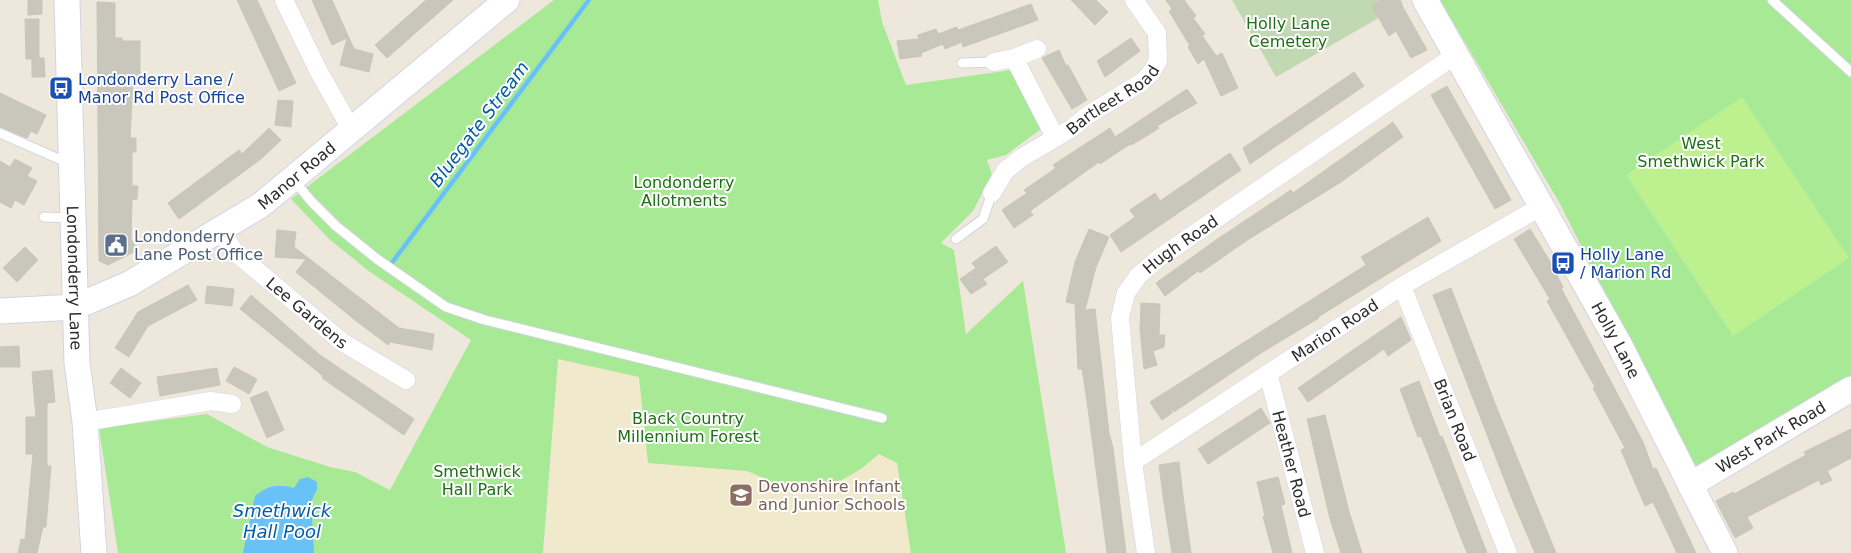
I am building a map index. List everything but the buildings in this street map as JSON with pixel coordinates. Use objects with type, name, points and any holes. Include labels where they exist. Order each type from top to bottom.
[{"type":"street","name":"Londonderry Lane","points":[[67,0],[77,363],[86,422],[94,553]]},
{"type":"street","points":[[284,0],[318,70],[351,129]]},
{"type":"street","name":"Manor Road","points":[[0,311],[75,307],[129,284],[220,231],[261,205],[507,0]]},
{"type":"street","name":"Bartleet Road","points":[[992,193],[1001,166],[1022,158],[1142,82],[1151,73],[1158,61],[1157,33],[1134,0]]},
{"type":"street","name":"Holly Lane","points":[[1426,0],[1619,344],[1725,553]]},
{"type":"street","points":[[994,62],[1014,58],[1037,49]]},
{"type":"street","name":"Hugh Road","points":[[1146,553],[1133,462],[1120,318],[1126,293],[1138,276],[1167,252],[1457,54]]},
{"type":"street","points":[[1014,58],[1055,137]]},
{"type":"street","name":"Marion Road","points":[[1133,462],[1402,286],[1542,206]]},
{"type":"street","name":"Lee Gardens","points":[[220,231],[235,252],[342,342],[406,380]]},
{"type":"street","name":"Brian Road","points":[[1402,286],[1508,553]]},
{"type":"street","name":"Heather Road","points":[[1268,374],[1315,553]]},
{"type":"street","name":"West Park Road","points":[[1690,485],[1851,389]]},
{"type":"street","points":[[86,422],[211,401],[232,404]]},
{"type":"lane","points":[[1772,0],[1851,72]]},
{"type":"lane","points":[[962,63],[994,62]]},
{"type":"lane","points":[[0,134],[73,165]]},
{"type":"lane","points":[[293,179],[311,202],[336,226],[377,259],[446,307],[485,320],[882,418]]},
{"type":"lane","points":[[956,239],[983,219],[992,193]]},
{"type":"lane","points":[[44,217],[74,218]]},
{"type":"shaded area","name":"Devonshire Infant and Junior Schools","points":[[557,359],[922,438],[943,553],[545,553]]},
{"type":"green space","name":"Londonderry Allotments","points":[[554,0],[878,0],[882,22],[906,85],[1011,70],[1041,129],[1006,155],[987,160],[992,174],[973,211],[941,243],[954,250],[966,334],[1023,281],[1066,553],[911,553],[897,463],[879,454],[861,469],[838,482],[794,491],[747,471],[648,463],[639,377],[558,359],[543,553],[118,553],[99,428],[207,414],[267,447],[330,467],[355,472],[390,490],[471,340],[370,272],[329,239],[291,199]]},
{"type":"green space","name":"Holly Lane Cemetery","points":[[1232,0],[1401,0],[1403,4],[1276,77]]},
{"type":"green space","name":"West Smethwick Park","points":[[1440,0],[1851,0],[1851,382],[1696,474],[1559,202]]},
{"type":"green space","points":[[1742,97],[1849,258],[1733,336],[1626,175]]},
{"type":"water","name":"Smethwick Hall Pool","points":[[308,477],[317,482],[317,489],[311,502],[314,553],[243,553],[255,496],[274,486],[294,488],[300,479]]},
{"type":"waterway","name":"Bluegate Stream","points":[[391,264],[589,0]]},
{"type":"place","name":"Londonderry Lane / Manor Rd Post Office","points":[[61,88]]},
{"type":"place","name":"Londonderry Lane Post Office","points":[[116,245]]},
{"type":"place","name":"Holly Lane / Marion Rd","points":[[1563,263]]},
{"type":"place","name":"Devonshire Infant and Junior Schools","points":[[741,495]]},
{"type":"park label","name":"Black Country Millennium Forest","points":[[688,427]]},
{"type":"park label","name":"Smethwick Hall Park","points":[[477,480]]}]
